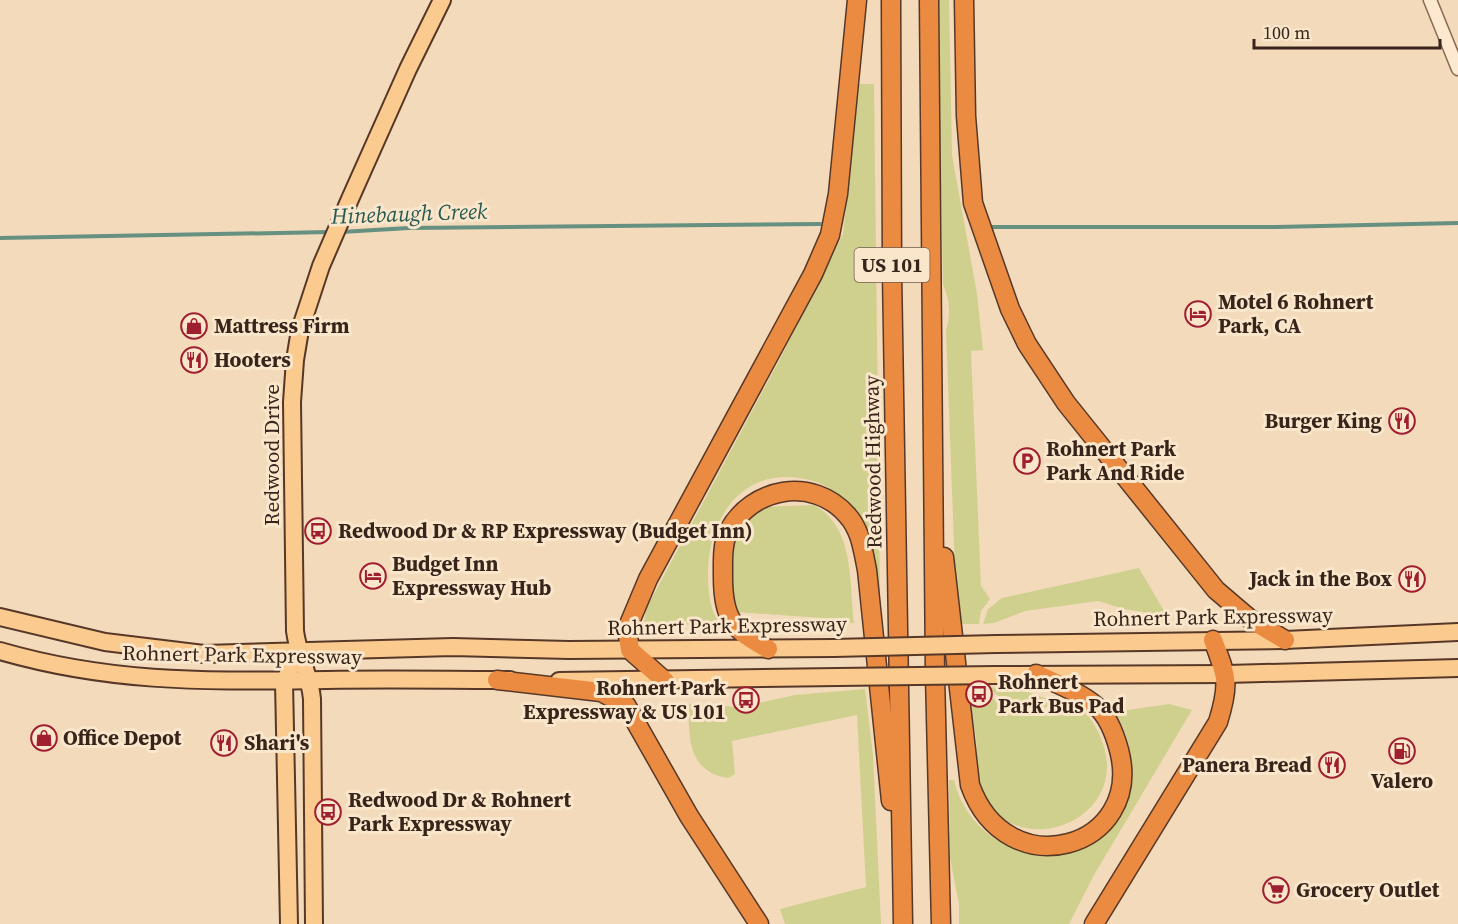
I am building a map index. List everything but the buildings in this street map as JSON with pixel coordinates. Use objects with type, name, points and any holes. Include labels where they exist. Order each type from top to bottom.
[{"type":"highway","points":[[665,681],[630,650],[627,629],[648,579],[813,274],[830,235],[838,194],[857,0]]},
{"type":"highway","name":"Redwood Highway","points":[[891,0],[892,296],[903,924]]},
{"type":"highway","name":"US 101","points":[[929,0],[941,924]]},
{"type":"highway","points":[[964,0],[966,116],[973,203],[1010,309],[1027,344],[1066,403],[1216,590],[1250,619],[1285,640]]},
{"type":"highway","points":[[933,445],[970,785],[977,805],[1003,834],[1032,844],[1065,845],[1084,837],[1112,812],[1123,774],[1121,758],[1112,729],[1098,708],[1078,692],[1036,674]]},
{"type":"highway","points":[[768,649],[732,622],[728,611],[723,589],[723,553],[727,534],[737,517],[751,503],[770,494],[790,491],[823,496],[847,514],[861,542],[869,593],[903,905]]},
{"type":"highway","points":[[1094,924],[1218,722],[1227,694],[1227,674],[1213,639]]},
{"type":"highway","points":[[497,680],[601,692],[626,705],[690,816],[759,924]]},
{"type":"main road","name":"Redwood Drive","points":[[314,924],[310,680],[297,652],[292,500],[295,360],[310,296],[328,250],[408,69],[442,0]]},
{"type":"main road","name":"Rohnert Park Expressway","points":[[0,617],[105,642],[204,654],[453,647],[630,650],[834,648],[1213,639],[1285,640],[1458,632]]},
{"type":"main road","name":"Rohnert Park Expressway","points":[[0,651],[48,665],[102,674],[166,680],[284,682],[310,680],[665,681],[1036,674],[1227,674],[1458,668]]},
{"type":"main road","name":"Redwood Drive","points":[[289,924],[284,682],[297,652]]},
{"type":"street","points":[[1430,0],[1458,69]]},
{"type":"green space","points":[[937,0],[949,0],[952,155],[977,294],[983,350],[971,351],[981,586],[990,599],[981,611],[979,624],[957,624],[946,331],[949,307],[943,284]]},
{"type":"green space","points":[[859,84],[874,84],[880,596],[875,596],[863,535],[857,516],[850,505],[834,491],[816,482],[793,477],[773,478],[754,484],[739,495],[717,526],[711,546],[708,575],[710,602],[718,621],[711,625],[644,624],[646,609],[780,359],[843,234]]},
{"type":"green space","points":[[814,505],[837,527],[843,541],[848,557],[854,623],[825,625],[822,618],[737,612],[731,584],[732,545],[742,522],[762,507]]},
{"type":"green space","points":[[1139,568],[1167,616],[1124,609],[1098,601],[1025,611],[994,623],[983,624],[988,609],[1002,598]]},
{"type":"green space","points":[[990,687],[1025,691],[1070,707],[1066,710],[1012,701],[1002,698]]},
{"type":"green space","points":[[969,688],[985,688],[997,701],[1020,708],[1056,713],[1077,712],[1083,709],[1103,744],[1106,775],[1096,800],[1077,818],[1052,828],[1025,828],[1001,817],[982,793],[980,787]]},
{"type":"green space","points":[[865,689],[873,755],[881,924],[785,924],[780,909],[866,887],[857,715],[732,741],[735,774],[728,778],[705,769],[698,761],[690,740],[689,704],[740,707],[795,695]]},
{"type":"green space","points":[[1169,704],[1192,710],[1094,875],[1069,924],[959,924],[959,904],[950,858],[949,780],[954,780],[969,814],[995,839],[1029,852],[1047,853],[1066,849],[1114,809],[1126,793],[1130,773],[1130,753],[1122,724],[1111,706],[1128,710]]},
{"type":"waterway","points":[[992,227],[1276,227],[1458,223]]},
{"type":"waterway","name":"Hinebaugh Creek","points":[[341,232],[409,228],[820,224]]},
{"type":"waterway","name":"Hinebaugh Creek","points":[[0,238],[330,232]]},
{"type":"place","name":"Motel 6 Rohnert Park, CA","points":[[1198,314]]},
{"type":"place","name":"Mattress Firm","points":[[194,326]]},
{"type":"place","name":"Hooters","points":[[194,360]]},
{"type":"place","name":"Burger King","points":[[1402,421]]},
{"type":"place","name":"Rohnert Park Park And Ride","points":[[1027,461]]},
{"type":"place","name":"Redwood Dr & RP Expressway (Budget Inn)","points":[[318,531]]},
{"type":"place","name":"Budget Inn Expressway Hub","points":[[373,576]]},
{"type":"place","name":"Jack in the Box","points":[[1412,579]]},
{"type":"place","name":"Rohnert Park Bus Pad","points":[[979,694]]},
{"type":"place","name":"Rohnert Park Expressway & US 101","points":[[746,700]]},
{"type":"place","name":"Office Depot","points":[[44,738]]},
{"type":"place","name":"Shari's","points":[[224,743]]},
{"type":"place","name":"Valero","points":[[1402,751]]},
{"type":"place","name":"Panera Bread","points":[[1332,765]]},
{"type":"place","name":"Redwood Dr & Rohnert Park Expressway","points":[[328,812]]},
{"type":"place","name":"Grocery Outlet","points":[[1276,890]]}]
